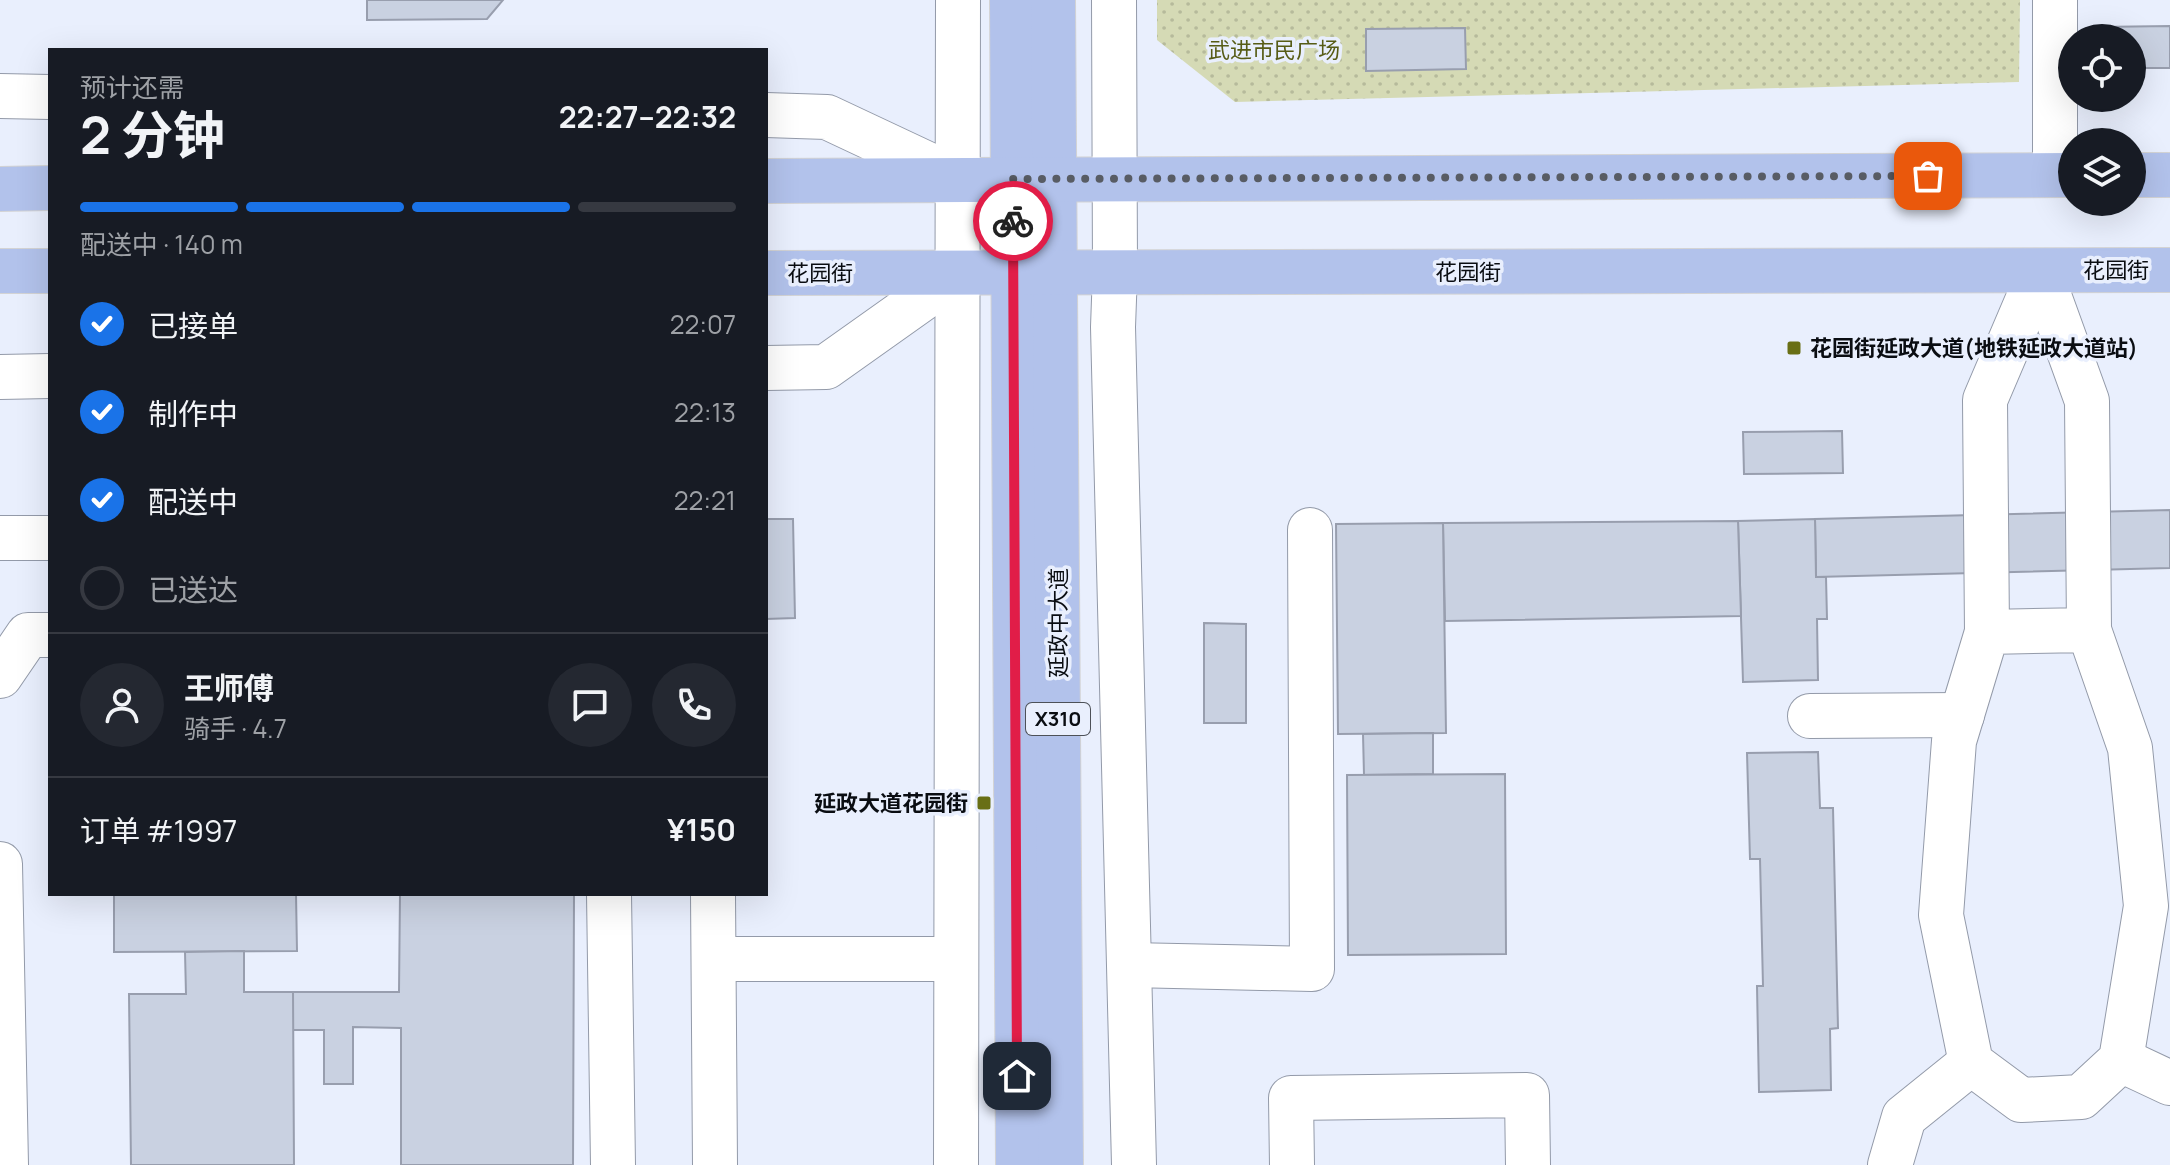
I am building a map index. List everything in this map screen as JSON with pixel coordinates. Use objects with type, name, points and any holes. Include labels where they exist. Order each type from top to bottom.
[{"type":"main road","name":"X310","points":[[1012,0],[1033,179],[1034,273]]},
{"type":"main road","name":"X310","points":[[1033,179],[1053,0]]},
{"type":"main road","points":[[768,181],[2058,175]]},
{"type":"main road","points":[[2146,175],[2170,175]]},
{"type":"main road","points":[[0,189],[48,188]]},
{"type":"main road","name":"花园街","points":[[768,273],[2170,270]]},
{"type":"main road","points":[[0,271],[48,271]]},
{"type":"main road","name":"延政中大道","points":[[1018,1165],[1034,273]]},
{"type":"main road","name":"延政中大道","points":[[1034,273],[1061,1165]]},
{"type":"street","points":[[956,1165],[958,0]]},
{"type":"street","points":[[1114,0],[1113,327],[1134,1165]]},
{"type":"street","points":[[2055,0],[2061,128]]},
{"type":"street","points":[[0,96],[48,97]]},
{"type":"street","points":[[768,115],[827,117],[959,179]]},
{"type":"street","points":[[2040,271],[2087,401],[2089,630],[2130,748],[2146,906],[2121,1060],[2081,1097],[2021,1100],[1971,1063],[1941,915],[1954,741],[1987,632],[1985,400],[2040,271]]},
{"type":"street","points":[[768,368],[826,367],[957,274]]},
{"type":"street","points":[[0,377],[48,376]]},
{"type":"street","points":[[1130,965],[1312,969],[1310,530]]},
{"type":"street","points":[[0,538],[48,538]]},
{"type":"street","points":[[1987,632],[2089,630]]},
{"type":"street","points":[[4,660],[28,635],[48,635]]},
{"type":"street","points":[[1810,716],[1962,715]]},
{"type":"street","points":[[0,864],[6,1165]]},
{"type":"street","points":[[609,896],[613,1165]]},
{"type":"street","points":[[713,896],[715,1165]]},
{"type":"street","points":[[714,959],[956,959]]},
{"type":"street","points":[[2121,1060],[2170,1083]]},
{"type":"street","points":[[1890,1165],[1904,1117],[1971,1063]]},
{"type":"street","points":[[1292,1165],[1291,1098],[1527,1095],[1528,1165]]},
{"type":"green space","name":"武进市民广场","points":[[1157,0],[2020,0],[2019,82],[1235,102],[1157,40]]},
{"type":"building","points":[[367,0],[503,0],[487,19],[367,20]]},
{"type":"building","points":[[2146,26],[2170,26],[2170,68],[2146,68]]},
{"type":"building","points":[[1465,28],[1466,69],[1366,71],[1366,29]]},
{"type":"building","points":[[1842,431],[1843,473],[1744,474],[1743,432]]},
{"type":"building","points":[[2170,510],[2170,568],[1816,577],[1815,519]]},
{"type":"building","points":[[768,519],[793,519],[795,618],[768,619]]},
{"type":"building","points":[[1815,519],[1816,577],[1826,577],[1827,619],[1817,619],[1818,680],[1743,682],[1738,521]]},
{"type":"building","points":[[1738,521],[1741,616],[1445,621],[1443,523]]},
{"type":"building","points":[[1443,523],[1446,733],[1338,734],[1336,524]]},
{"type":"building","points":[[1204,623],[1246,624],[1246,723],[1204,723]]},
{"type":"building","points":[[1433,733],[1433,774],[1364,775],[1363,734]]},
{"type":"building","points":[[1818,752],[1820,808],[1833,808],[1838,1028],[1830,1029],[1831,1090],[1759,1092],[1757,986],[1763,986],[1760,859],[1750,859],[1747,753]]},
{"type":"building","points":[[1505,774],[1506,954],[1348,955],[1347,775]]},
{"type":"building","points":[[114,896],[296,896],[297,951],[114,952]]},
{"type":"building","points":[[400,896],[574,896],[573,1165],[401,1165],[401,1028],[353,1027],[353,1084],[324,1084],[324,1030],[293,1030],[293,992],[399,992]]},
{"type":"building","points":[[244,951],[244,992],[293,992],[294,1165],[131,1165],[129,994],[186,994],[185,952]]},
{"type":"way so far","points":[[1013,221],[1012,179],[1928,176]]},
{"type":"place","name":"花园街延政大道(地铁延政大道站)","points":[[1794,348]]},
{"type":"place","name":"延政大道花园街","points":[[984,803]]},
{"type":"route","points":[[1013,221],[1017,1076]]}]
